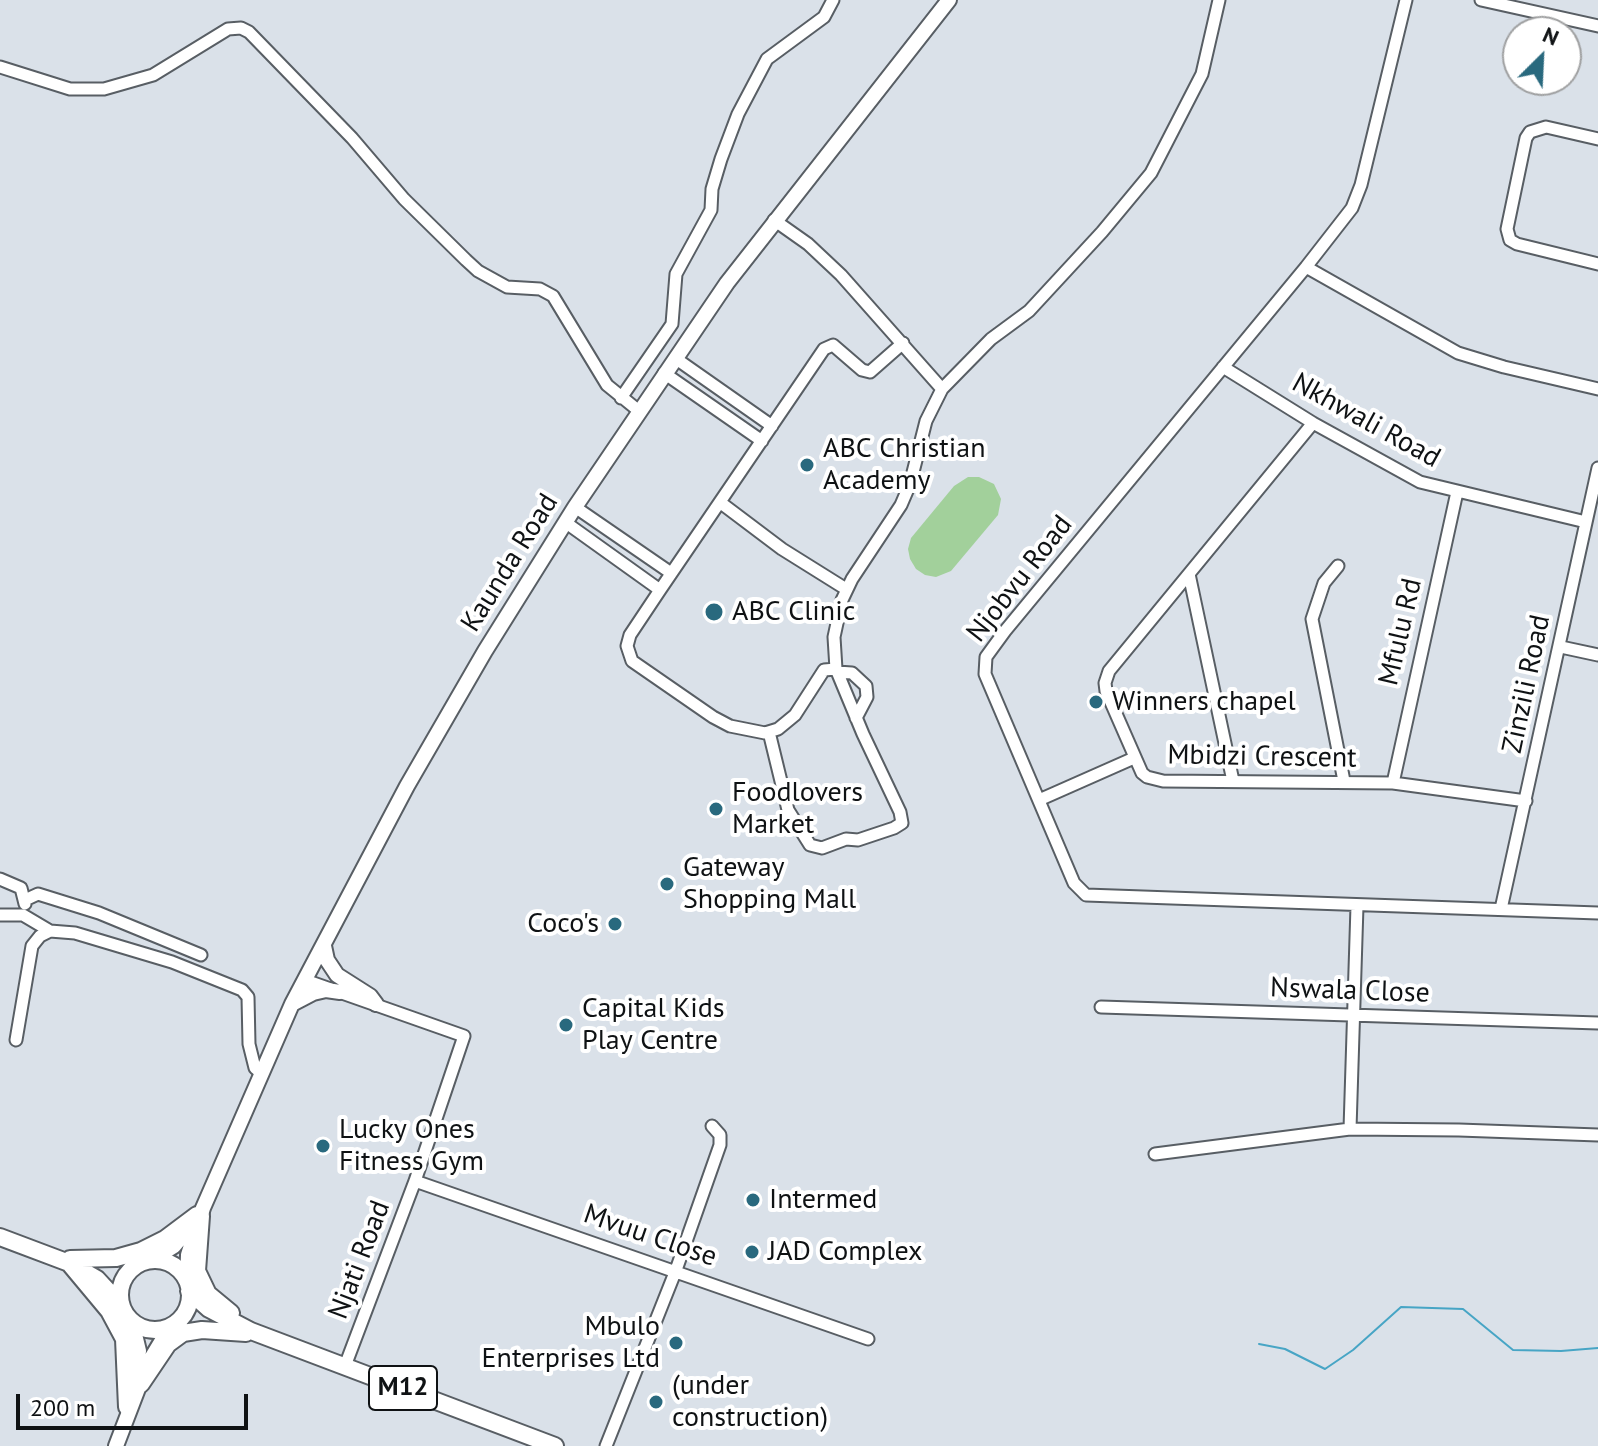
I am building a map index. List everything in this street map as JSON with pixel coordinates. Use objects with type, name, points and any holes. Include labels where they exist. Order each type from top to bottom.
[{"type":"highway","points":[[70,1261],[116,1258],[141,1251],[165,1239],[200,1213]]},
{"type":"highway","points":[[200,1213],[197,1261],[201,1282],[208,1294],[248,1331]]},
{"type":"highway","name":"M12","points":[[0,1237],[47,1255],[102,1267],[144,1263],[172,1265],[203,1305],[248,1331]]},
{"type":"highway","points":[[70,1261],[109,1311],[124,1339],[126,1412]]},
{"type":"highway","name":"M12","points":[[70,1261],[97,1279],[132,1322],[150,1330],[199,1318],[248,1331],[555,1446]]},
{"type":"highway","points":[[121,1305],[122,1282],[144,1263]]},
{"type":"highway","points":[[173,1324],[185,1313],[188,1286]]},
{"type":"highway","points":[[141,1384],[168,1344],[183,1333],[202,1330],[248,1331]]},
{"type":"main road","name":"Kaunda Road","points":[[188,1286],[188,1255],[200,1213],[292,1004],[407,786],[485,651],[565,522],[664,373],[774,220],[949,0]]},
{"type":"main road","points":[[324,946],[327,960],[337,975],[370,996],[376,1004]]},
{"type":"main road","points":[[292,1004],[313,993],[326,990],[340,992]]},
{"type":"main road","name":"Kaunda Road","points":[[144,1263],[174,1246],[200,1213]]},
{"type":"main road","points":[[116,1446],[139,1351],[132,1322]]},
{"type":"main road","points":[[126,1412],[155,1348],[173,1324]]},
{"type":"street","points":[[621,398],[672,324],[676,274],[711,210],[712,189],[726,146],[738,114],[767,59],[824,17],[833,0]]},
{"type":"street","points":[[769,732],[788,810],[807,843],[822,848],[846,839],[858,840],[902,823],[900,812],[837,670],[835,625],[846,589],[901,505],[914,472],[926,421],[942,389],[991,339],[1029,311],[1151,173],[1202,74],[1219,0]]},
{"type":"street","name":"Njobvu Road","points":[[1406,0],[1356,199],[1306,267],[1005,631],[986,657],[987,683],[1074,883],[1091,897],[1598,913]]},
{"type":"street","points":[[1481,0],[1598,26]]},
{"type":"street","points":[[0,67],[70,89],[104,89],[153,75],[228,29],[241,28],[249,32],[352,138],[404,199],[478,271],[507,287],[540,289],[553,296],[607,385],[639,411]]},
{"type":"street","points":[[1598,139],[1546,127],[1530,132],[1526,138],[1507,226],[1508,237],[1517,244],[1598,264]]},
{"type":"street","points":[[774,220],[808,244],[841,275],[942,389]]},
{"type":"street","points":[[1306,267],[1458,353],[1598,389]]},
{"type":"street","points":[[856,718],[867,697],[866,686],[852,673],[827,668],[795,715],[769,732],[721,722],[632,661],[627,653],[628,640],[826,346],[837,347],[862,370],[870,372],[903,343]]},
{"type":"street","points":[[675,358],[772,426]]},
{"type":"street","name":"Nkhwali Road","points":[[1223,367],[1313,423],[1420,482],[1586,522]]},
{"type":"street","points":[[664,373],[762,441]]},
{"type":"street","name":"Mbidzi Crescent","points":[[1313,423],[1107,676],[1106,691],[1134,758],[1147,777],[1157,781],[1393,783],[1526,801]]},
{"type":"street","name":"Zinzili Road","points":[[1501,909],[1598,468]]},
{"type":"street","name":"Mfulu Rd","points":[[1393,783],[1457,492]]},
{"type":"street","points":[[721,503],[782,549],[846,589]]},
{"type":"street","points":[[575,507],[671,573]]},
{"type":"street","points":[[565,522],[660,590]]},
{"type":"street","points":[[1338,566],[1324,583],[1312,619],[1344,781]]},
{"type":"street","points":[[1189,574],[1233,781]]},
{"type":"street","points":[[1561,647],[1598,655]]},
{"type":"street","points":[[1039,800],[1134,758]]},
{"type":"street","points":[[0,879],[23,894],[38,894],[99,913],[201,955]]},
{"type":"street","points":[[23,894],[31,919]]},
{"type":"street","points":[[1350,1129],[1357,906]]},
{"type":"street","points":[[0,915],[23,915],[50,931],[75,933],[172,962],[242,990],[248,997],[249,1044],[255,1068],[261,1073]]},
{"type":"street","points":[[16,1040],[32,946],[40,936],[50,931]]},
{"type":"street","points":[[305,980],[376,1004]]},
{"type":"street","name":"Njati Road","points":[[345,1366],[415,1181],[464,1036],[376,1004]]},
{"type":"street","name":"Nswala Close","points":[[1101,1007],[1598,1023]]},
{"type":"street","points":[[606,1446],[676,1270],[720,1145],[720,1135],[712,1126]]},
{"type":"street","points":[[1155,1154],[1350,1129],[1598,1135]]},
{"type":"street","name":"Mvuu Close","points":[[415,1181],[868,1339]]},
{"type":"green space","points":[[968,477],[979,477],[994,484],[1001,499],[998,515],[951,571],[936,577],[925,575],[916,569],[910,559],[908,549],[911,538],[954,486]]},
{"type":"waterway","points":[[1259,1344],[1285,1349],[1325,1369],[1353,1350],[1401,1307],[1463,1309],[1513,1350],[1598,1348]]},
{"type":"place","name":"ABC Christian Academy","points":[[807,465]]},
{"type":"place","name":"ABC Clinic","points":[[714,612]]},
{"type":"place","name":"Winners chapel","points":[[1096,702]]},
{"type":"place","name":"Foodlovers Market","points":[[716,809]]},
{"type":"place","name":"Gateway Shopping Mall","points":[[667,884]]},
{"type":"place","name":"Coco's","points":[[615,924]]},
{"type":"place","name":"Capital Kids Play Centre","points":[[566,1025]]},
{"type":"place","name":"Lucky Ones Fitness Gym","points":[[323,1146]]},
{"type":"place","name":"Intermed","points":[[753,1200]]},
{"type":"place","name":"JAD Complex","points":[[752,1252]]},
{"type":"place","name":"Mbulo Enterprises Ltd","points":[[676,1343]]},
{"type":"place","name":"(under construction)","points":[[656,1402]]}]
